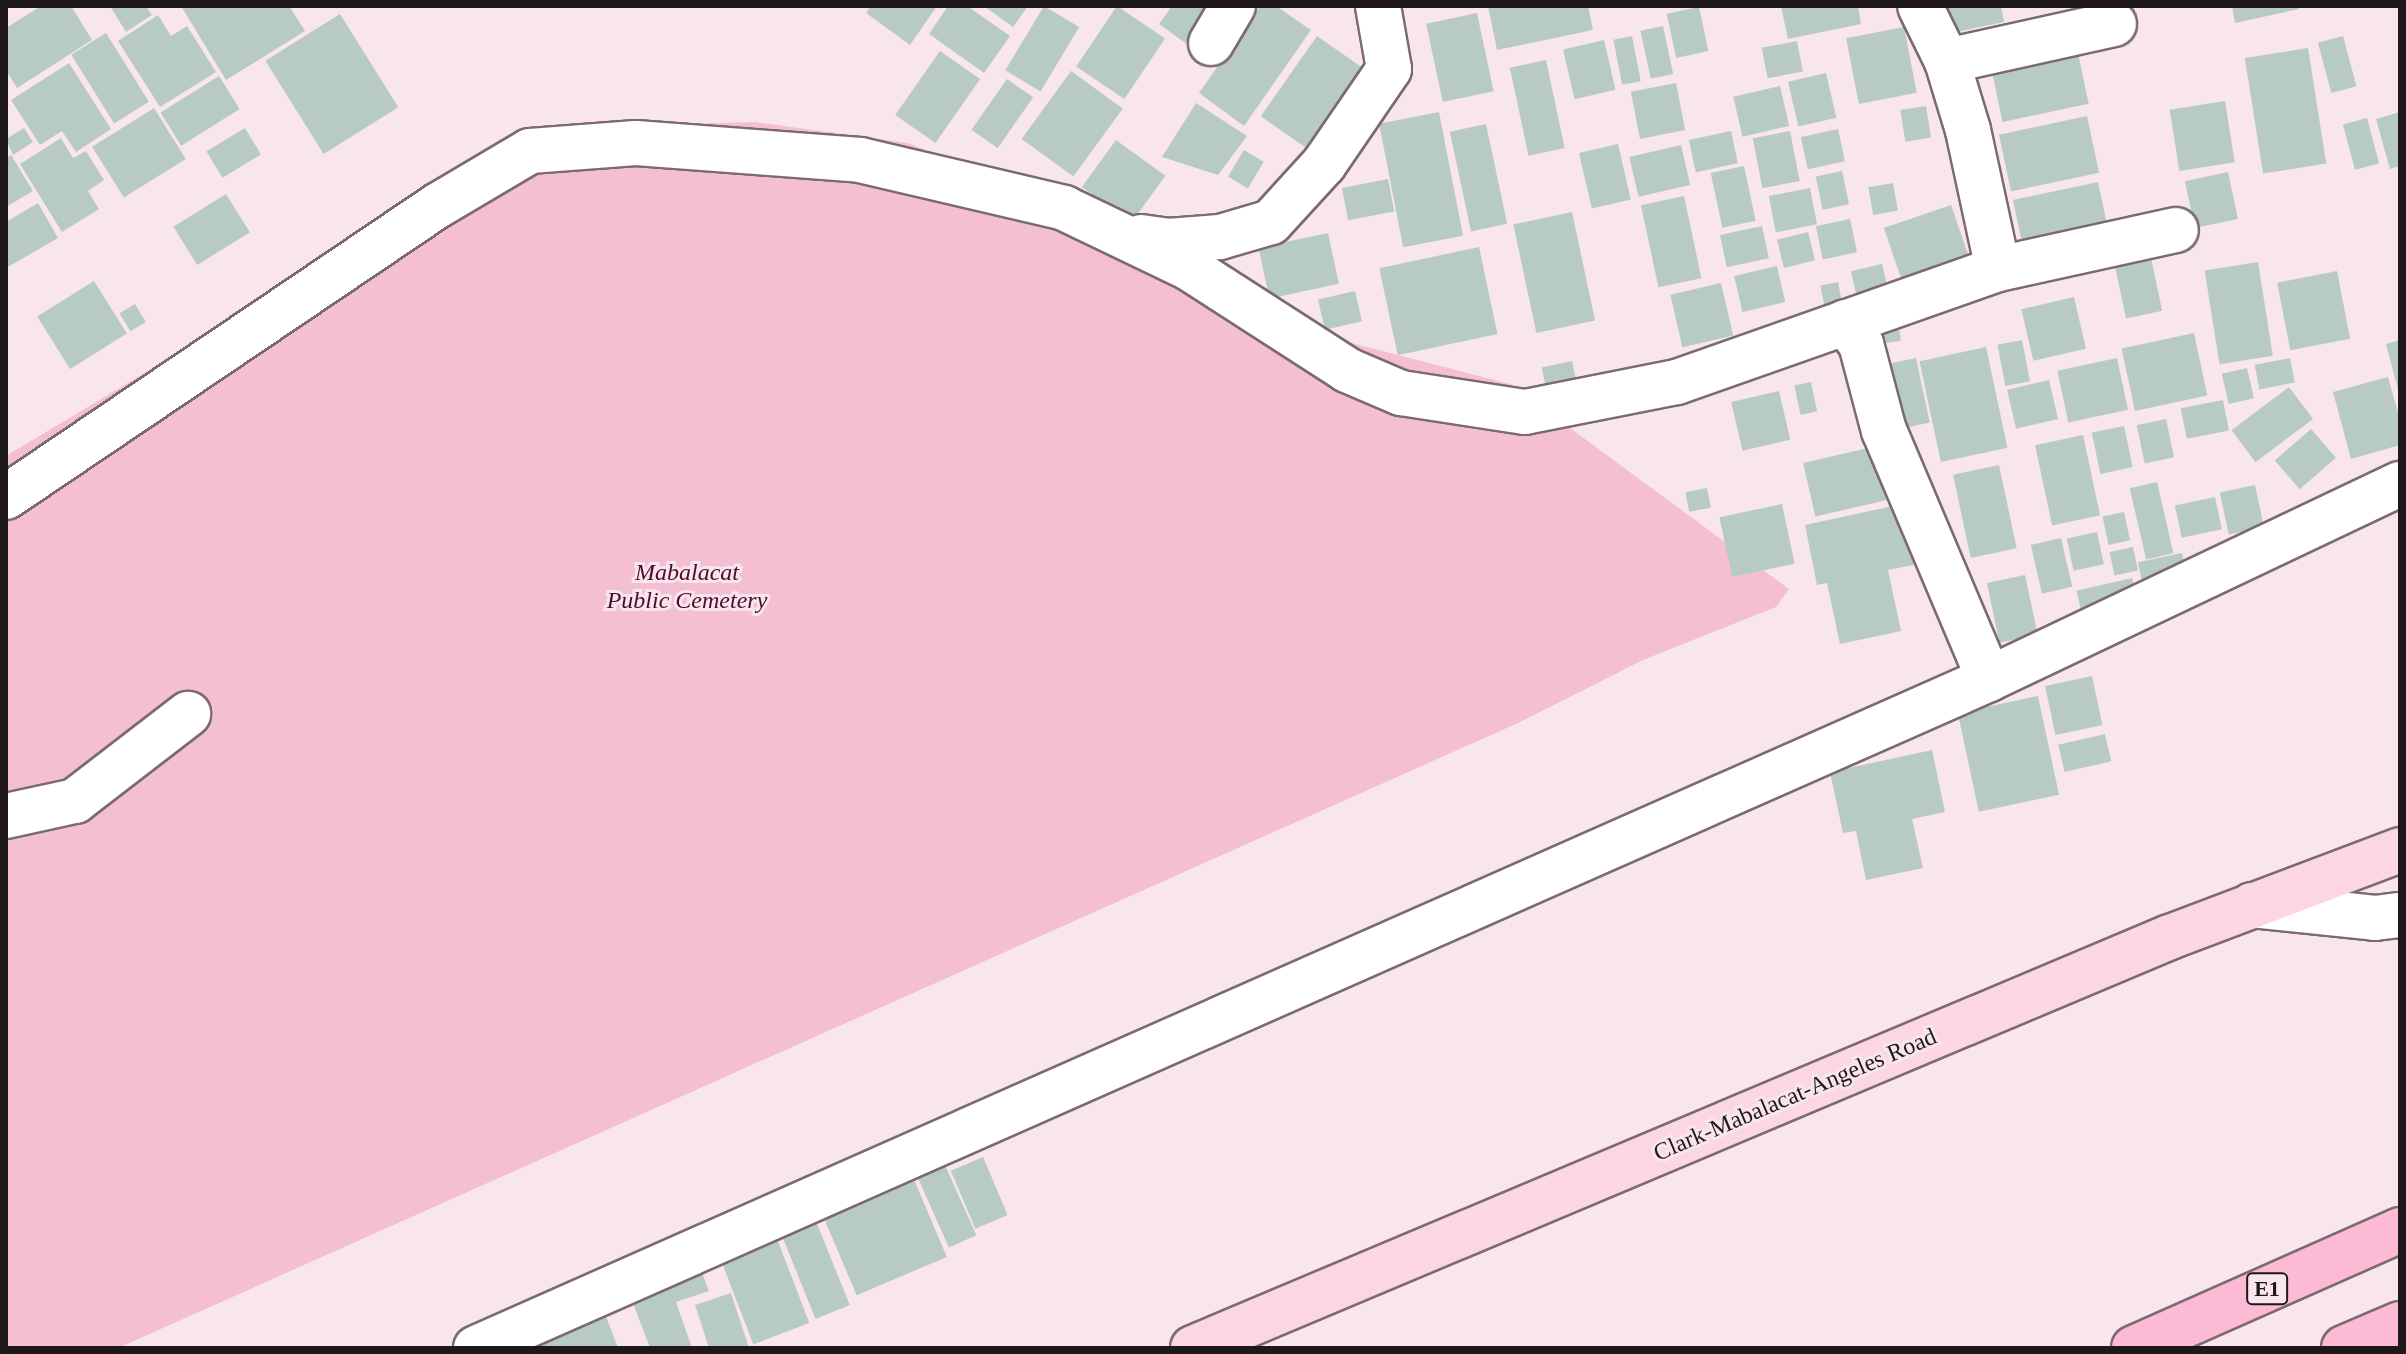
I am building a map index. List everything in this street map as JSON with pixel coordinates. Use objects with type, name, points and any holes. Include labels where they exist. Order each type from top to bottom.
[{"type":"highway","name":"E1","points":[[2134,1348],[2400,1230]]},
{"type":"highway","points":[[2344,1348],[2400,1324]]},
{"type":"main road","name":"Clark-Mabalacat-Angeles Road","points":[[1193,1348],[2252,905],[2400,850]]},
{"type":"street","points":[[1211,43],[1233,6]]},
{"type":"street","points":[[1115,232],[1168,241],[1220,237],[1271,222],[1324,164],[1389,69],[1378,6]]},
{"type":"street","points":[[1920,6],[1947,61],[1998,269]]},
{"type":"street","points":[[1947,61],[2114,24]]},
{"type":"street","points":[[6,497],[437,206],[530,151],[636,143],[860,160],[1064,208],[1189,268],[1347,370],[1401,393],[1525,412],[1677,382],[1998,269],[2176,230]]},
{"type":"street","points":[[1845,322],[1861,344],[1884,431],[1989,679]]},
{"type":"street","points":[[476,1348],[1989,679],[2400,484]]},
{"type":"street","points":[[6,816],[75,801],[188,714]]},
{"type":"street","points":[[2252,905],[2375,918],[2400,915]]},
{"type":"green space","name":"Mabalacat Public Cemetery","points":[[755,122],[908,143],[1077,213],[1235,313],[1510,384],[1789,589],[1776,607],[1643,660],[1518,723],[118,1348],[6,1348],[6,456],[553,128]]},
{"type":"building","points":[[41,6],[71,6],[92,40],[17,88],[6,70],[6,28]]},
{"type":"building","points":[[110,6],[146,6],[152,15],[126,32]]},
{"type":"building","points":[[181,6],[289,6],[305,31],[226,80]]},
{"type":"building","points":[[871,6],[937,6],[910,45],[866,13]]},
{"type":"building","points":[[948,6],[967,6],[1010,36],[984,73],[929,34]]},
{"type":"building","points":[[984,6],[1028,6],[1013,27]]},
{"type":"building","points":[[1044,6],[1079,27],[1041,91],[1005,70]]},
{"type":"building","points":[[1117,6],[1165,38],[1124,99],[1076,67]]},
{"type":"building","points":[[1172,6],[1216,6],[1188,45],[1159,24]]},
{"type":"building","points":[[1260,6],[1276,6],[1311,30],[1244,126],[1199,93]]},
{"type":"building","points":[[1488,6],[1588,6],[1593,30],[1497,50]]},
{"type":"building","points":[[1781,6],[1858,6],[1861,24],[1788,39]]},
{"type":"building","points":[[1946,6],[2001,6],[2004,22],[1951,33]]},
{"type":"building","points":[[2232,6],[2299,6],[2299,9],[2235,23]]},
{"type":"building","points":[[1699,7],[1708,51],[1676,58],[1667,14]]},
{"type":"building","points":[[1477,13],[1494,91],[1443,102],[1426,24]]},
{"type":"building","points":[[340,14],[398,107],[324,154],[265,61]]},
{"type":"building","points":[[158,15],[171,36],[187,26],[216,72],[160,107],[118,41]]},
{"type":"building","points":[[1663,26],[1673,74],[1651,79],[1641,31]]},
{"type":"building","points":[[1904,27],[1917,93],[1859,104],[1846,38]]},
{"type":"building","points":[[106,33],[149,102],[114,123],[71,55]]},
{"type":"building","points":[[1317,36],[1368,72],[1312,152],[1261,116]]},
{"type":"building","points":[[1632,36],[1641,81],[1622,85],[1613,40]]},
{"type":"building","points":[[2343,36],[2356,86],[2331,93],[2318,43]]},
{"type":"building","points":[[1604,40],[1615,90],[1575,99],[1563,49]]},
{"type":"building","points":[[1797,41],[1803,71],[1768,78],[1762,48]]},
{"type":"building","points":[[2076,44],[2089,104],[2003,122],[1990,62]]},
{"type":"building","points":[[2308,48],[2326,164],[2263,174],[2245,58]]},
{"type":"building","points":[[940,51],[980,79],[935,143],[895,115]]},
{"type":"building","points":[[1546,60],[1565,148],[1529,156],[1510,68]]},
{"type":"building","points":[[69,63],[111,129],[76,152],[62,131],[40,145],[11,100]]},
{"type":"building","points":[[1071,71],[1123,109],[1073,177],[1022,139]]},
{"type":"building","points":[[1826,73],[1836,118],[1798,127],[1788,82]]},
{"type":"building","points":[[219,76],[240,109],[181,146],[160,113]]},
{"type":"building","points":[[1007,79],[1033,97],[998,148],[971,130]]},
{"type":"building","points":[[1676,83],[1685,130],[1640,139],[1631,92]]},
{"type":"building","points":[[1780,86],[1789,126],[1742,137],[1733,97]]},
{"type":"building","points":[[2225,101],[2235,162],[2179,171],[2170,110]]},
{"type":"building","points":[[1196,103],[1247,136],[1218,175],[1162,157]]},
{"type":"building","points":[[1926,106],[1931,138],[1905,142],[1900,110]]},
{"type":"building","points":[[154,108],[186,159],[124,198],[92,147]]},
{"type":"building","points":[[1439,112],[1463,236],[1403,247],[1379,124]]},
{"type":"building","points":[[2400,112],[2400,166],[2390,169],[2376,119]]},
{"type":"building","points":[[2087,116],[2099,173],[2011,191],[1999,135]]},
{"type":"building","points":[[2367,118],[2379,163],[2355,170],[2343,124]]},
{"type":"building","points":[[1486,124],[1507,224],[1471,231],[1450,132]]},
{"type":"building","points":[[24,128],[33,142],[13,155],[6,139]]},
{"type":"building","points":[[245,128],[261,155],[222,178],[206,151]]},
{"type":"building","points":[[1838,129],[1845,161],[1808,169],[1801,137]]},
{"type":"building","points":[[1731,131],[1738,163],[1696,172],[1689,140]]},
{"type":"building","points":[[1790,131],[1800,181],[1762,188],[1753,138]]},
{"type":"building","points":[[61,138],[73,158],[86,151],[104,180],[88,191],[99,209],[62,232],[20,164]]},
{"type":"building","points":[[1116,140],[1165,176],[1131,223],[1082,187]]},
{"type":"building","points":[[1618,144],[1631,200],[1592,209],[1579,153]]},
{"type":"building","points":[[1681,145],[1690,185],[1639,197],[1629,157]]},
{"type":"building","points":[[1244,150],[1264,162],[1248,188],[1228,177]]},
{"type":"building","points":[[11,155],[33,191],[6,207],[6,158]]},
{"type":"building","points":[[1744,166],[1756,221],[1722,228],[1711,173]]},
{"type":"building","points":[[1842,171],[1849,204],[1823,210],[1816,177]]},
{"type":"building","points":[[2228,172],[2238,219],[2195,228],[2185,181]]},
{"type":"building","points":[[1388,179],[1394,211],[1348,220],[1342,188]]},
{"type":"building","points":[[2098,182],[2107,225],[2022,243],[2013,200]]},
{"type":"building","points":[[1893,183],[1898,211],[1873,215],[1868,187]]},
{"type":"building","points":[[1810,188],[1817,224],[1776,232],[1769,196]]},
{"type":"building","points":[[226,194],[250,232],[197,265],[173,227]]},
{"type":"building","points":[[1684,196],[1701,278],[1658,287],[1641,205]]},
{"type":"building","points":[[38,203],[58,238],[6,268],[6,222]]},
{"type":"building","points":[[1951,205],[1969,256],[1901,279],[1884,228]]},
{"type":"building","points":[[1572,212],[1595,321],[1536,333],[1513,224]]},
{"type":"building","points":[[1850,219],[1857,252],[1823,260],[1816,226]]},
{"type":"building","points":[[1762,226],[1769,258],[1727,267],[1720,235]]},
{"type":"building","points":[[1808,232],[1815,260],[1784,268],[1777,240]]},
{"type":"building","points":[[1328,233],[1339,284],[1269,299],[1259,248]]},
{"type":"building","points":[[1479,247],[1498,334],[1398,355],[1379,268]]},
{"type":"building","points":[[2151,258],[2162,311],[2126,319],[2115,266]]},
{"type":"building","points":[[2258,262],[2273,356],[2220,364],[2205,270]]},
{"type":"building","points":[[1882,264],[1888,289],[1857,297],[1851,271]]},
{"type":"building","points":[[1777,266],[1785,302],[1742,312],[1734,276]]},
{"type":"building","points":[[2337,271],[2350,339],[2290,350],[2277,283]]},
{"type":"building","points":[[94,281],[127,334],[70,369],[37,317]]},
{"type":"building","points":[[1838,282],[1842,302],[1824,305],[1820,285]]},
{"type":"building","points":[[1721,283],[1733,336],[1682,347],[1670,295]]},
{"type":"building","points":[[1355,291],[1362,321],[1325,330],[1318,300]]},
{"type":"building","points":[[2074,297],[2086,349],[2033,361],[2021,309]]},
{"type":"building","points":[[135,304],[146,322],[130,331],[120,313]]},
{"type":"building","points":[[1897,316],[1901,341],[1866,346],[1862,321]]},
{"type":"building","points":[[2194,333],[2207,396],[2135,411],[2122,348]]},
{"type":"building","points":[[2022,340],[2030,381],[2005,386],[1997,345]]},
{"type":"building","points":[[2400,340],[2400,393],[2399,393],[2386,344]]},
{"type":"building","points":[[1986,347],[2007,448],[1941,462],[1919,361]]},
{"type":"building","points":[[1916,358],[1930,423],[1886,432],[1872,367]]},
{"type":"building","points":[[2117,358],[2128,410],[2068,423],[2057,371]]},
{"type":"building","points":[[2290,358],[2295,383],[2259,389],[2255,365]]},
{"type":"building","points":[[1572,361],[1577,385],[1547,392],[1542,367]]},
{"type":"building","points":[[2247,368],[2254,398],[2229,404],[2222,374]]},
{"type":"building","points":[[2388,377],[2400,420],[2400,445],[2351,459],[2333,392]]},
{"type":"building","points":[[2049,380],[2058,419],[2016,429],[2007,390]]},
{"type":"building","points":[[1811,382],[1817,411],[1801,415],[1794,386]]},
{"type":"building","points":[[2289,387],[2313,419],[2256,462],[2231,430]]},
{"type":"building","points":[[1779,391],[1790,440],[1743,451],[1731,402]]},
{"type":"building","points":[[2223,400],[2229,430],[2187,439],[2181,408]]},
{"type":"building","points":[[2166,419],[2174,457],[2145,463],[2137,425]]},
{"type":"building","points":[[2124,426],[2133,467],[2100,474],[2092,433]]},
{"type":"building","points":[[2311,429],[2336,458],[2300,489],[2275,460]]},
{"type":"building","points":[[2083,435],[2100,515],[2052,525],[2035,445]]},
{"type":"building","points":[[1881,445],[1893,499],[1815,517],[1803,463]]},
{"type":"building","points":[[1999,465],[2017,548],[1971,558],[1953,475]]},
{"type":"building","points":[[2157,482],[2173,553],[2146,559],[2130,488]]},
{"type":"building","points":[[2255,485],[2264,527],[2229,535],[2220,492]]},
{"type":"building","points":[[1707,488],[1711,508],[1689,512],[1685,492]]},
{"type":"building","points":[[2215,497],[2222,529],[2182,538],[2175,506]]},
{"type":"building","points":[[1911,502],[1923,563],[1888,570],[1901,631],[1840,644],[1827,583],[1817,585],[1805,525]]},
{"type":"building","points":[[1782,504],[1795,564],[1732,577],[1719,517]]},
{"type":"building","points":[[2124,512],[2130,540],[2109,545],[2102,517]]},
{"type":"building","points":[[2097,532],[2104,564],[2074,571],[2067,538]]},
{"type":"building","points":[[2061,538],[2072,587],[2042,594],[2031,545]]},
{"type":"building","points":[[2133,547],[2138,570],[2115,575],[2110,552]]},
{"type":"building","points":[[2182,553],[2188,582],[2144,592],[2138,562]]},
{"type":"building","points":[[2025,575],[2038,635],[2000,643],[1987,583]]},
{"type":"building","points":[[2132,578],[2138,605],[2083,618],[2076,591]]},
{"type":"building","points":[[2092,676],[2102,725],[2055,735],[2045,686]]},
{"type":"building","points":[[2038,696],[2059,795],[1979,812],[1958,713]]},
{"type":"building","points":[[2105,734],[2111,761],[2065,772],[2058,745]]},
{"type":"building","points":[[1932,750],[1945,812],[1912,819],[1923,868],[1866,880],[1856,831],[1843,833],[1830,772]]},
{"type":"building","points":[[983,1157],[1008,1215],[975,1229],[951,1171]]},
{"type":"building","points":[[907,1163],[947,1257],[857,1295],[817,1201]]},
{"type":"building","points":[[945,1165],[976,1235],[949,1248],[918,1177]]},
{"type":"building","points":[[809,1204],[850,1305],[816,1319],[775,1218]]},
{"type":"building","points":[[771,1223],[809,1323],[753,1344],[715,1245]]},
{"type":"building","points":[[698,1262],[709,1291],[676,1302],[692,1348],[650,1348],[627,1287]]},
{"type":"building","points":[[731,1293],[749,1348],[709,1348],[695,1305]]},
{"type":"building","points":[[605,1314],[618,1348],[490,1348]]}]
